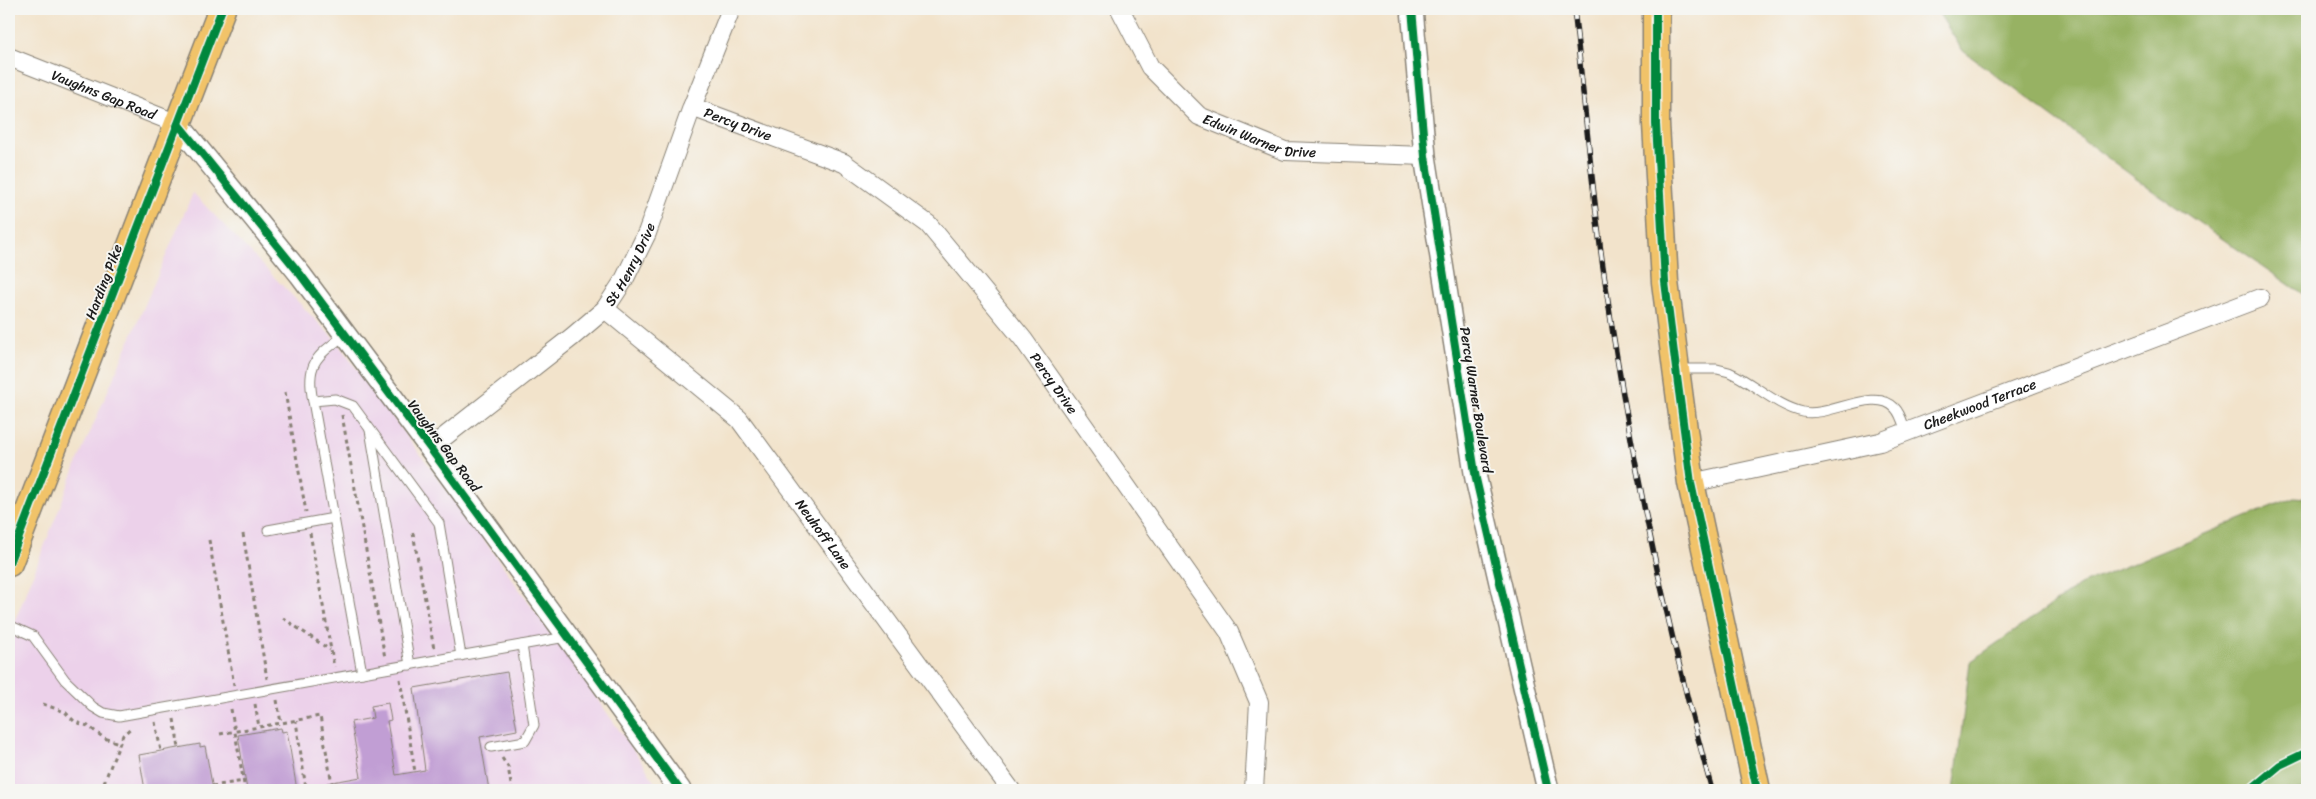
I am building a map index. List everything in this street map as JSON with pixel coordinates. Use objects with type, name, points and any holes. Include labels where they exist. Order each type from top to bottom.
[{"type":"main road","name":"Harding Pike","points":[[9,563],[222,9]]},
{"type":"main road","points":[[1656,9],[1656,124],[1665,282],[1676,370],[1691,483],[1757,790]]},
{"type":"street","name":"St Henry Drive","points":[[430,448],[605,309],[624,280],[647,233],[692,107],[731,9]]},
{"type":"street","name":"Edwin Warner Drive","points":[[1120,9],[1150,67],[1199,116],[1285,151],[1425,156]]},
{"type":"street","name":"Percy Warner Boulevard","points":[[1412,9],[1425,156],[1476,479],[1548,790]]},
{"type":"street","name":"Vaughns Gap Road","points":[[9,57],[178,124],[300,274],[346,334],[680,790]]},
{"type":"street","name":"Percy Drive","points":[[692,107],[844,163],[928,224],[1024,339],[1229,632],[1259,702],[1254,790]]},
{"type":"street","name":"Cheekwood Terrace","points":[[1691,483],[1880,442],[2260,298]]},
{"type":"street","name":"Neuhoff Lane","points":[[605,309],[739,419],[1011,790]]},
{"type":"lane","points":[[346,334],[325,350],[312,364],[309,380],[362,674]]},
{"type":"lane","points":[[1676,370],[1717,370],[1728,372],[1803,412],[1819,412],[1875,400],[1890,403],[1899,415],[1906,432]]},
{"type":"lane","points":[[313,401],[339,400],[353,406],[438,523],[461,656]]},
{"type":"lane","points":[[369,427],[410,664]]},
{"type":"lane","points":[[268,530],[334,518]]},
{"type":"lane","points":[[9,625],[32,636],[65,680],[93,708],[103,713],[119,716],[569,636]]},
{"type":"lane","points":[[493,747],[524,742],[534,725],[522,645]]},
{"type":"path","points":[[285,392],[336,678]]},
{"type":"path","points":[[339,400],[388,681],[409,677]]},
{"type":"path","points":[[413,533],[435,660]]},
{"type":"path","points":[[243,534],[271,701]]},
{"type":"path","points":[[209,540],[238,707]]},
{"type":"path","points":[[283,618],[330,651]]},
{"type":"path","points":[[400,679],[415,772]]},
{"type":"path","points":[[224,710],[285,699]]},
{"type":"path","points":[[277,700],[281,724]]},
{"type":"path","points":[[43,704],[65,712],[75,722],[88,726],[104,738],[119,743]]},
{"type":"path","points":[[255,704],[259,727]]},
{"type":"path","points":[[231,708],[245,790]]},
{"type":"path","points":[[220,734],[320,716],[332,784],[306,788],[296,721]]},
{"type":"path","points":[[146,724],[183,717]]},
{"type":"path","points":[[174,719],[179,748]]},
{"type":"path","points":[[155,722],[161,751]]},
{"type":"path","points":[[101,790],[119,743],[126,732],[137,725]]},
{"type":"path","points":[[493,747],[508,767],[512,790]]},
{"type":"path","points":[[212,786],[244,781]]},
{"type":"shaded area","points":[[193,193],[336,341],[493,552],[644,765],[659,790],[9,790],[9,636],[79,458]]},
{"type":"green space","points":[[1936,9],[2307,9],[2307,297],[2150,189],[1963,51]]},
{"type":"green space","points":[[2295,497],[2307,498],[2307,790],[1954,790],[1970,662],[2080,585]]},
{"type":"building","points":[[507,672],[517,730],[480,737],[489,790],[327,790],[327,783],[361,777],[351,722],[373,718],[371,706],[388,703],[391,720],[387,721],[396,775],[425,770],[414,688]]},
{"type":"building","points":[[281,728],[282,732],[287,731],[297,790],[247,790],[238,735]]},
{"type":"building","points":[[200,744],[200,747],[205,746],[213,790],[145,790],[139,755]]},
{"type":"railway","points":[[1574,9],[1599,235],[1624,399],[1663,596],[1712,790]]},
{"type":"cycle path","points":[[9,563],[222,9]]},
{"type":"cycle path","points":[[1412,9],[1425,156],[1476,479],[1548,790]]},
{"type":"cycle path","points":[[1656,9],[1656,124],[1665,282],[1676,369],[1691,483],[1757,790]]},
{"type":"cycle path","points":[[178,124],[300,274],[680,790]]},
{"type":"cycle path","points":[[2250,790],[2280,765],[2307,752]]}]
